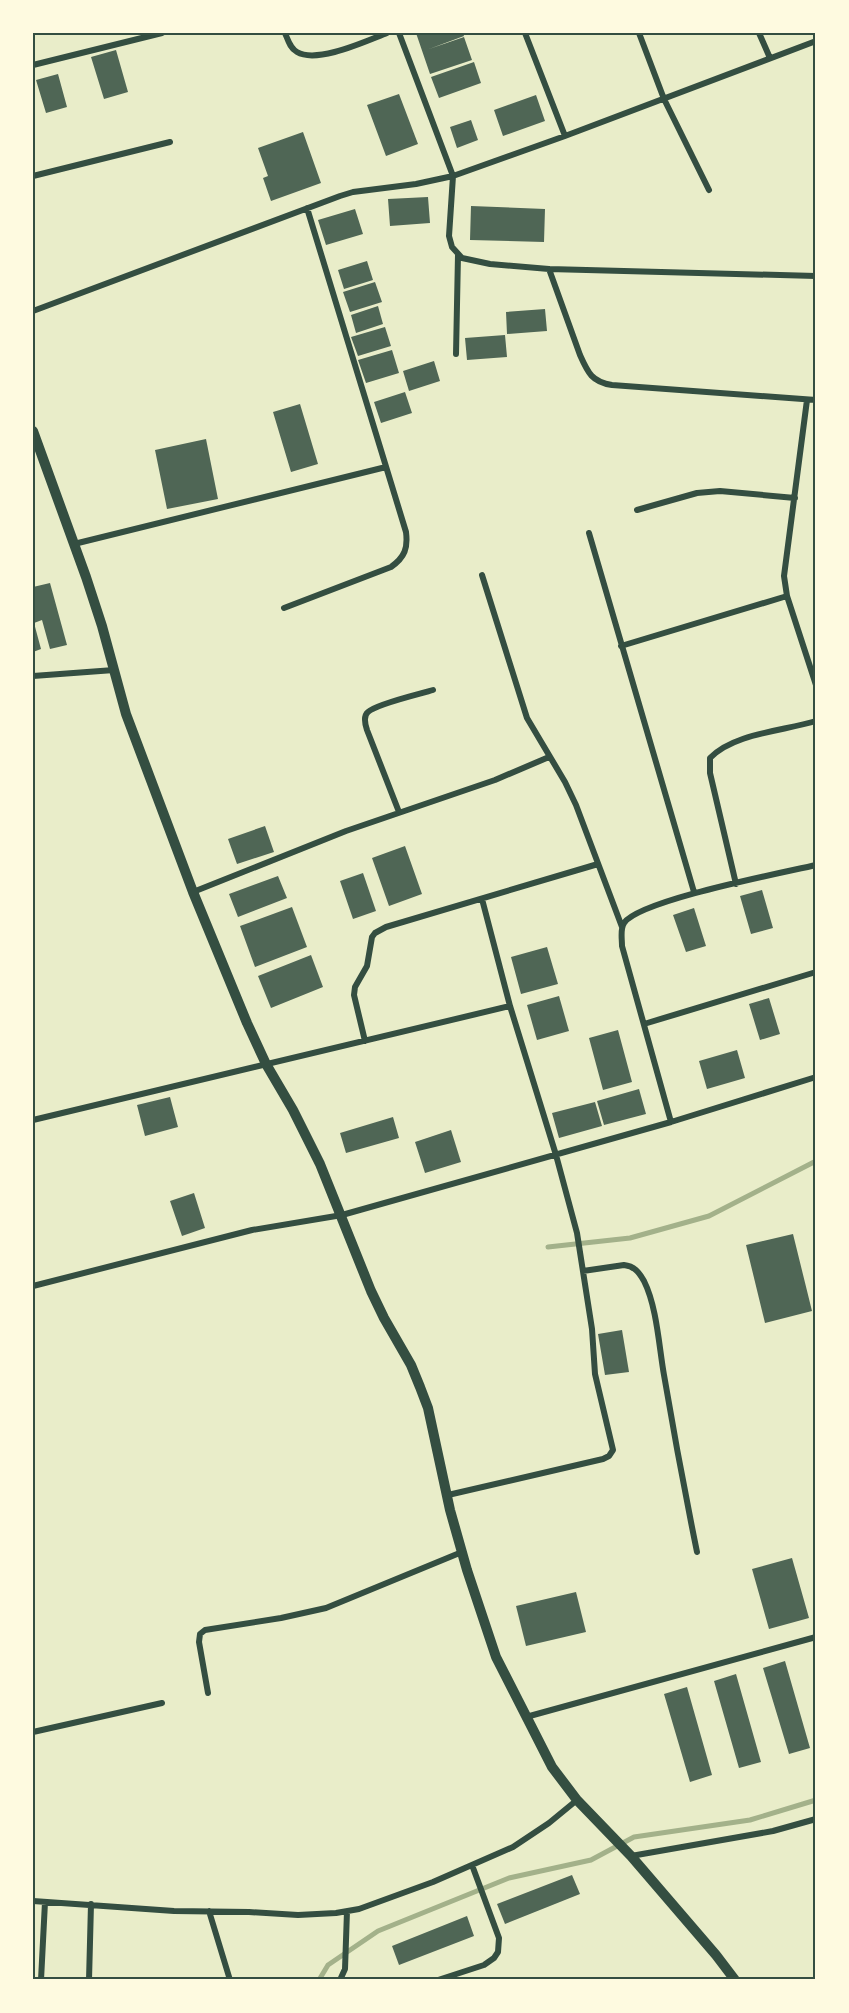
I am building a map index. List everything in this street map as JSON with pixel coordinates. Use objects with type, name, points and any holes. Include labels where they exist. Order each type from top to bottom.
[{"type":"street","points":[[33,65],[162,33]]},
{"type":"street","points":[[285,33],[295,51],[306,56],[352,46],[387,33]]},
{"type":"street","points":[[399,33],[453,176],[449,236],[452,247],[462,258],[490,264],[549,269],[816,276]]},
{"type":"street","points":[[525,33],[565,136]]},
{"type":"street","points":[[639,33],[664,99],[709,190]]},
{"type":"street","points":[[759,33],[770,58]]},
{"type":"street","points":[[33,311],[353,192],[416,184],[453,176],[816,41]]},
{"type":"street","points":[[33,176],[170,142]]},
{"type":"street","points":[[284,608],[392,567],[400,561],[407,542],[406,532],[307,208]]},
{"type":"street","points":[[456,354],[458,255]]},
{"type":"street","points":[[549,269],[580,355],[586,368],[596,380],[612,385],[668,387],[816,400]]},
{"type":"street","points":[[807,400],[784,576],[787,596],[816,685]]},
{"type":"street","points":[[33,431],[102,626],[126,714],[194,892],[247,1023],[266,1064],[309,1142],[342,1215],[371,1291],[411,1365],[424,1398],[462,1552],[490,1639],[552,1767],[577,1800],[628,1854],[735,1980]]},
{"type":"street","points":[[74,544],[386,467]]},
{"type":"street","points":[[638,510],[697,493],[720,491],[795,498]]},
{"type":"street","points":[[589,533],[694,892]]},
{"type":"street","points":[[482,575],[527,718],[576,805],[622,927],[622,946],[671,1122]]},
{"type":"street","points":[[621,646],[787,596]]},
{"type":"street","points":[[33,676],[114,670]]},
{"type":"street","points":[[399,812],[364,719],[367,712],[377,707],[433,690]]},
{"type":"street","points":[[736,884],[710,773],[710,758],[718,750],[730,745],[765,733],[816,721]]},
{"type":"street","points":[[194,892],[399,812],[495,780],[549,756]]},
{"type":"street","points":[[364,1041],[354,995],[355,987],[367,966],[370,942],[375,933],[386,927],[598,864]]},
{"type":"street","points":[[622,927],[625,921],[633,915],[694,892],[816,865]]},
{"type":"street","points":[[448,1495],[603,1459],[612,1453],[612,1440],[596,1374],[592,1329],[577,1233],[556,1155],[510,1006],[482,899]]},
{"type":"street","points":[[644,1024],[816,972]]},
{"type":"street","points":[[33,1120],[510,1006]]},
{"type":"street","points":[[33,1286],[252,1230],[342,1215],[671,1122],[816,1077]]},
{"type":"street","points":[[583,1272],[630,1265],[636,1269],[645,1282],[654,1317],[697,1552]]},
{"type":"street","points":[[208,1693],[199,1642],[200,1634],[205,1630],[326,1608],[462,1552]]},
{"type":"street","points":[[526,1717],[816,1637]]},
{"type":"street","points":[[33,1732],[162,1703]]},
{"type":"street","points":[[33,1901],[174,1911],[298,1915],[359,1909],[423,1886],[513,1847],[549,1823],[577,1800]]},
{"type":"street","points":[[628,1854],[773,1831],[816,1819]]},
{"type":"street","points":[[438,1980],[484,1965],[498,1952],[498,1938],[472,1865]]},
{"type":"street","points":[[41,1980],[45,1902]]},
{"type":"street","points":[[89,1980],[90,1904]]},
{"type":"street","points":[[209,1911],[230,1980]]},
{"type":"street","points":[[340,1980],[346,1962],[347,1911]]},
{"type":"street","points":[[461,1972],[464,1980]]},
{"type":"building","points":[[416,33],[463,33],[464,36],[429,49],[464,37],[472,60],[430,74]]},
{"type":"building","points":[[116,50],[128,92],[104,99],[91,57]]},
{"type":"building","points":[[474,62],[481,83],[439,98],[431,77]]},
{"type":"building","points":[[58,74],[67,107],[46,113],[36,80]]},
{"type":"building","points":[[399,94],[418,144],[386,156],[367,105]]},
{"type":"building","points":[[536,95],[545,121],[503,136],[494,110]]},
{"type":"building","points":[[471,120],[478,140],[457,148],[450,127]]},
{"type":"building","points":[[303,132],[321,183],[271,201],[263,178],[268,176],[258,148]]},
{"type":"building","points":[[428,197],[430,223],[390,226],[388,199]]},
{"type":"building","points":[[471,206],[545,209],[544,242],[470,240]]},
{"type":"building","points":[[355,209],[363,234],[326,245],[318,220]]},
{"type":"building","points":[[367,261],[373,280],[344,289],[338,270]]},
{"type":"building","points":[[375,282],[382,302],[350,312],[343,292]]},
{"type":"building","points":[[378,306],[383,324],[356,333],[351,315]]},
{"type":"building","points":[[545,309],[547,331],[507,334],[506,312]]},
{"type":"building","points":[[385,327],[391,346],[358,356],[351,337]]},
{"type":"building","points":[[505,335],[507,357],[467,360],[465,338]]},
{"type":"building","points":[[392,350],[399,373],[366,383],[358,360]]},
{"type":"building","points":[[434,361],[440,381],[409,391],[403,371]]},
{"type":"building","points":[[405,392],[412,413],[381,423],[374,402]]},
{"type":"building","points":[[300,404],[318,464],[291,472],[273,412]]},
{"type":"building","points":[[206,439],[218,499],[167,509],[155,450]]},
{"type":"building","points":[[50,583],[67,645],[50,649],[42,620],[34,623],[41,649],[33,652],[33,587]]},
{"type":"building","points":[[265,826],[274,852],[237,864],[228,839]]},
{"type":"building","points":[[405,846],[422,894],[389,906],[372,858]]},
{"type":"building","points":[[363,873],[376,911],[353,919],[340,881]]},
{"type":"building","points":[[278,876],[287,898],[238,917],[229,894]]},
{"type":"building","points":[[762,890],[773,928],[751,934],[740,896]]},
{"type":"building","points":[[292,907],[307,947],[255,967],[240,926]]},
{"type":"building","points":[[694,908],[706,946],[686,952],[673,915]]},
{"type":"building","points":[[547,947],[558,984],[521,994],[511,957]]},
{"type":"building","points":[[311,955],[323,987],[271,1008],[258,976]]},
{"type":"building","points":[[559,996],[569,1031],[537,1040],[527,1005]]},
{"type":"building","points":[[769,998],[780,1034],[760,1040],[749,1004]]},
{"type":"building","points":[[618,1030],[632,1082],[603,1090],[589,1038]]},
{"type":"building","points":[[737,1050],[745,1078],[707,1089],[699,1061]]},
{"type":"building","points":[[639,1089],[646,1114],[604,1125],[597,1101]]},
{"type":"building","points":[[170,1097],[178,1127],[145,1136],[137,1105]]},
{"type":"building","points":[[595,1102],[602,1126],[559,1138],[552,1113]]},
{"type":"building","points":[[393,1117],[399,1138],[346,1153],[340,1133]]},
{"type":"building","points":[[451,1130],[461,1162],[425,1173],[415,1142]]},
{"type":"building","points":[[194,1193],[205,1228],[182,1236],[170,1201]]},
{"type":"building","points":[[793,1234],[812,1311],[765,1323],[746,1245]]},
{"type":"building","points":[[622,1330],[629,1372],[605,1375],[598,1334]]},
{"type":"building","points":[[792,1558],[809,1618],[769,1629],[752,1569]]},
{"type":"building","points":[[576,1592],[586,1632],[526,1646],[516,1606]]},
{"type":"building","points":[[785,1661],[810,1748],[789,1754],[763,1668]]},
{"type":"building","points":[[736,1674],[761,1762],[739,1768],[714,1681]]},
{"type":"building","points":[[687,1687],[712,1775],[690,1782],[664,1694]]},
{"type":"building","points":[[572,1875],[580,1894],[505,1924],[497,1904]]},
{"type":"building","points":[[467,1916],[474,1936],[399,1965],[392,1946]]},
{"type":"waterway","points":[[548,1247],[630,1238],[709,1216],[816,1161]]},
{"type":"waterway","points":[[319,1980],[328,1965],[378,1931],[509,1878],[591,1860],[634,1837],[750,1820],[816,1800]]}]
